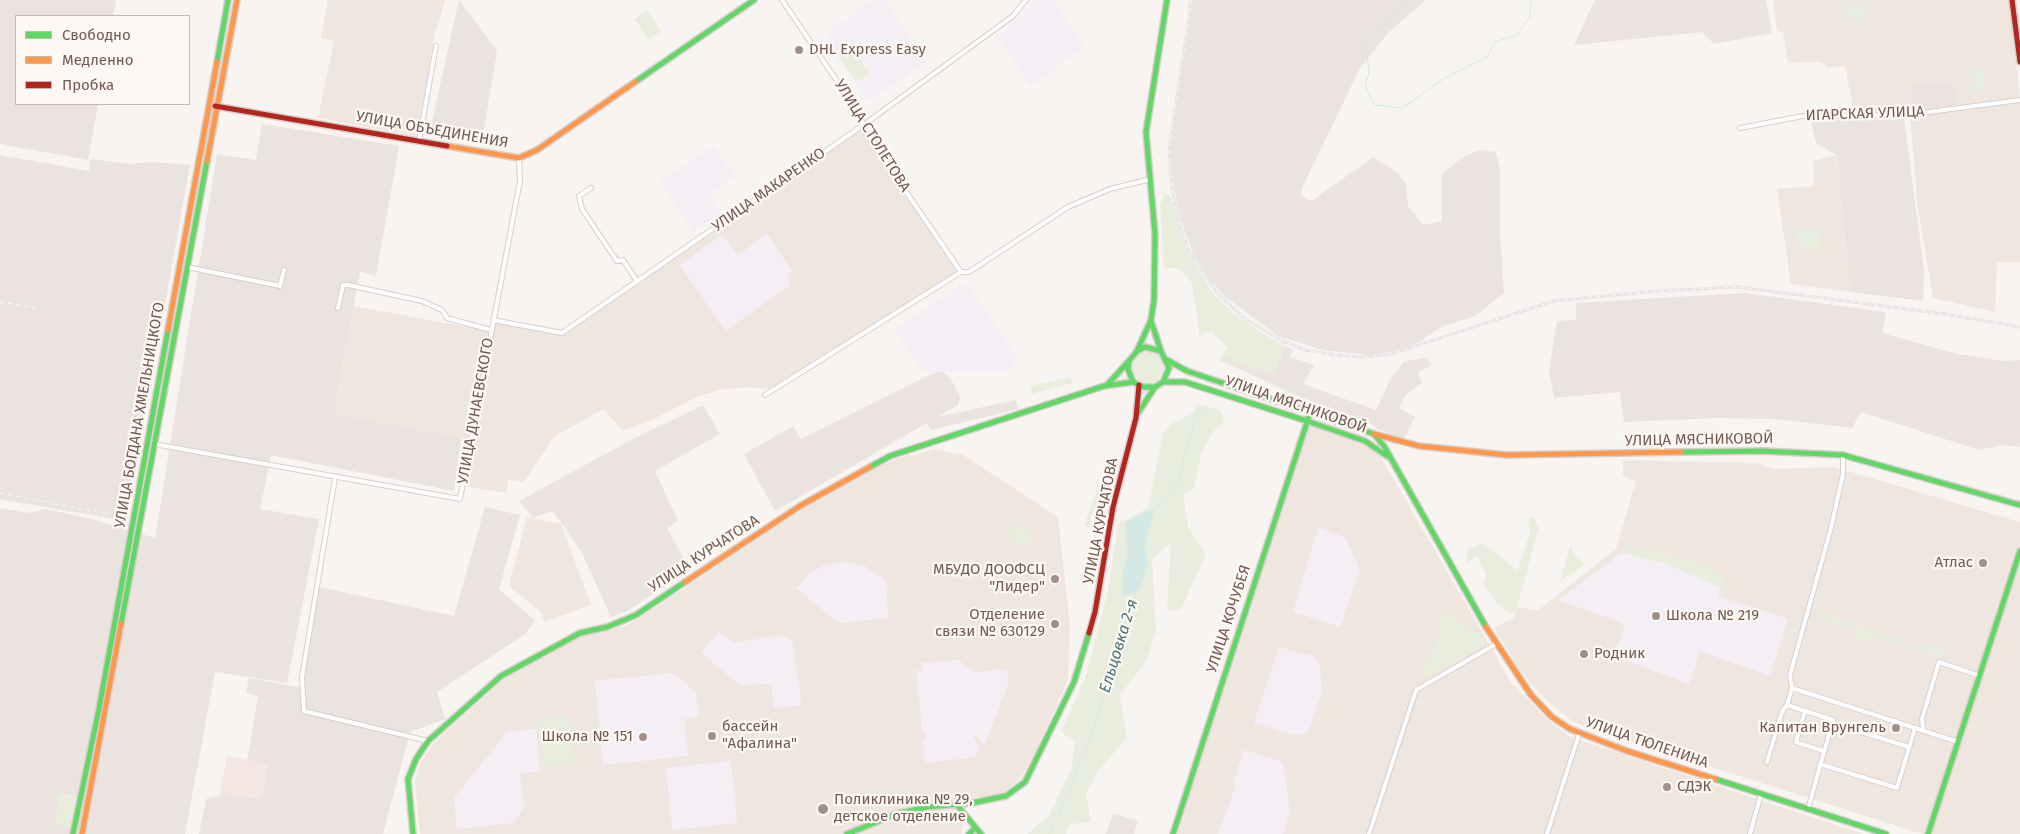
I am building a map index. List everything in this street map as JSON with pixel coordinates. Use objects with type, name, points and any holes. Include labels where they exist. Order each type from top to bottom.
[{"type":"main road","name":"УЛИЦА БОГДАНА ХМЕЛЬНИЦКОГО","points":[[73,834],[80,807],[228,0]]},
{"type":"main road","name":"УЛИЦА БОГДАНА ХМЕЛЬНИЦКОГО","points":[[82,834],[237,0]]},
{"type":"main road","name":"УЛИЦА ОБЪЕДИНЕНИЯ","points":[[208,104],[519,158],[537,150],[754,0]]},
{"type":"main road","points":[[1104,386],[1115,378],[1137,351],[1151,320],[1155,273],[1151,179],[1146,132],[1167,0]]},
{"type":"main road","points":[[2012,0],[2020,62]]},
{"type":"main road","points":[[1136,418],[1155,387],[1163,382],[1167,376],[1167,360],[1161,352],[1151,320]]},
{"type":"main road","points":[[1137,351],[1145,347],[1154,348],[1161,352]]},
{"type":"main road","name":"УЛИЦА МЯСНИКОВОЙ","points":[[1167,360],[1186,372],[1374,434],[1419,446],[1507,456],[1763,451],[1844,455],[2020,505]]},
{"type":"main road","points":[[1129,361],[1129,375],[1133,382],[1139,385],[1155,387]]},
{"type":"main road","points":[[1104,386],[1133,382]]},
{"type":"main road","name":"УЛИЦА МЯСНИКОВОЙ","points":[[1163,382],[1185,382],[1307,421],[1365,441],[1389,458]]},
{"type":"main road","points":[[1136,418],[1139,385]]},
{"type":"main road","name":"УЛИЦА КУРЧАТОВА","points":[[413,834],[408,779],[416,759],[428,742],[494,682],[517,666],[580,633],[607,627],[636,614],[800,506],[871,465],[911,448],[1104,386]]},
{"type":"main road","name":"УЛИЦА КОЧУБЕЯ","points":[[1173,834],[1310,413]]},
{"type":"main road","name":"УЛИЦА КУРЧАТОВА","points":[[847,834],[896,814],[927,807],[992,800],[1006,796],[1017,790],[1032,770],[1074,682],[1095,612],[1114,507],[1136,418]]},
{"type":"main road","name":"УЛИЦА МЯСНИКОВОЙ","points":[[1374,434],[1380,439],[1389,458]]},
{"type":"main road","name":"УЛИЦА ТЮЛЕНИНА","points":[[1389,458],[1496,644],[1531,695],[1552,717],[1579,734],[1886,834]]},
{"type":"main road","points":[[1928,834],[2020,551]]},
{"type":"main road","points":[[956,805],[981,834]]},
{"type":"main road","points":[[80,807],[88,808]]},
{"type":"main road","points":[[969,834],[975,828]]},
{"type":"street","name":"УЛИЦА СТОЛЕТОВА","points":[[782,0],[860,115],[862,126],[961,272]]},
{"type":"street","name":"УЛИЦА МАКАРЕНКО","points":[[493,320],[562,333],[862,126],[1013,16],[1026,0]]},
{"type":"street","points":[[419,141],[436,46]]},
{"type":"street","name":"ИГАРСКАЯ УЛИЦА","points":[[1740,128],[1803,116],[1906,115],[2020,100]]},
{"type":"street","name":"УЛИЦА ДУНАЕВСКОГО","points":[[147,443],[460,499],[520,181],[519,158]]},
{"type":"street","points":[[765,396],[961,272],[969,272],[1068,207],[1110,189],[1151,179]]},
{"type":"street","points":[[591,188],[580,196],[582,209],[617,261],[622,260],[637,281]]},
{"type":"street","points":[[187,267],[280,286],[284,270]]},
{"type":"street","points":[[338,308],[343,285],[348,285],[422,301],[442,310],[447,318],[491,330]]},
{"type":"street","points":[[1767,762],[1782,712],[1787,705],[1792,688],[1790,675],[1829,535],[1842,474],[1844,455]]},
{"type":"street","points":[[335,478],[302,677],[304,711],[428,742]]},
{"type":"street","points":[[1369,834],[1416,690],[1496,644]]},
{"type":"street","points":[[1924,728],[1922,719],[1938,662],[1980,676]]},
{"type":"street","points":[[1792,688],[1958,742]]},
{"type":"street","points":[[1787,705],[1833,720],[1808,809]]},
{"type":"street","points":[[1805,711],[1796,742],[1823,751]]},
{"type":"street","points":[[1832,723],[1909,747]]},
{"type":"street","points":[[1820,764],[1896,788],[1915,728]]},
{"type":"street","points":[[1547,834],[1579,734]]},
{"type":"street","points":[[1750,834],[1761,794]]},
{"type":"shaded area","points":[[0,0],[116,0],[113,15],[15,15],[15,105],[98,105],[88,160],[0,144]]},
{"type":"shaded area","points":[[328,0],[445,0],[435,34],[417,136],[318,118],[334,41],[321,38]]},
{"type":"shaded area","points":[[459,0],[497,51],[482,141],[430,131]]},
{"type":"shaded area","points":[[874,0],[884,0],[926,62],[869,101],[826,42],[831,29]]},
{"type":"shaded area","points":[[1035,0],[1053,0],[1085,48],[1030,86],[999,38]]},
{"type":"shaded area","points":[[1192,0],[1426,0],[1387,34],[1360,68],[1302,188],[1301,195],[1308,200],[1313,200],[1373,157],[1397,172],[1406,184],[1408,206],[1423,225],[1442,221],[1442,174],[1460,159],[1479,150],[1496,152],[1500,171],[1500,232],[1504,293],[1475,316],[1441,327],[1417,343],[1398,351],[1369,355],[1323,350],[1278,336],[1223,295],[1211,281],[1193,253],[1180,218],[1170,149]]},
{"type":"shaded area","points":[[1595,0],[1766,0],[1772,33],[1714,44],[1702,32],[1574,45]]},
{"type":"shaded area","points":[[1773,0],[2009,0],[2020,98],[1957,105],[1954,82],[1912,85],[1910,91],[1912,111],[1854,112],[1845,66],[1828,68],[1821,62],[1788,63],[1783,32],[1777,31]]},
{"type":"shaded area","points":[[1954,82],[1957,105],[1912,111],[1911,85]]},
{"type":"shaded area","points":[[2020,98],[2020,262],[1997,262],[1995,312],[1933,298],[1918,209],[1910,116]]},
{"type":"shaded area","points":[[1904,119],[1924,270],[1923,301],[1850,292],[1837,155],[1816,143],[1811,121]]},
{"type":"shaded area","points":[[262,124],[399,146],[376,276],[360,272],[334,413],[461,438],[454,491],[271,455],[260,509],[319,519],[287,683],[215,672],[185,834],[0,834],[0,508],[29,513],[46,509],[91,519],[155,538],[217,154],[256,160]]},
{"type":"shaded area","points":[[857,130],[862,131],[948,254],[956,269],[955,274],[771,389],[746,387],[719,390],[697,397],[656,418],[623,431],[603,409],[554,437],[524,482],[508,480],[506,493],[464,486],[494,324],[560,335]]},
{"type":"shaded area","points":[[714,146],[735,176],[709,195],[721,213],[693,232],[660,182]]},
{"type":"shaded area","points":[[0,155],[89,171],[91,159],[129,164],[152,162],[190,165],[126,521],[0,499]]},
{"type":"shaded area","points":[[1837,155],[1850,292],[1791,284],[1777,189],[1814,186],[1813,161]]},
{"type":"shaded area","points":[[767,234],[792,271],[786,275],[791,285],[725,331],[680,265],[722,235],[738,255]]},
{"type":"shaded area","points":[[966,283],[1017,357],[1013,367],[1001,372],[924,372],[895,329]]},
{"type":"shaded area","points":[[1744,293],[1886,312],[1882,333],[1957,354],[2004,361],[2020,360],[2020,447],[2003,445],[1979,450],[1861,412],[1852,428],[1776,419],[1717,418],[1624,422],[1620,392],[1554,398],[1549,370],[1557,321],[1576,320],[1576,303]]},
{"type":"shaded area","points":[[354,306],[489,331],[469,440],[334,413]]},
{"type":"shaded area","points":[[1285,346],[1293,350],[1290,357],[1314,365],[1303,384],[1376,410],[1391,378],[1404,362],[1426,357],[1432,365],[1418,372],[1422,383],[1406,394],[1399,408],[1415,417],[1404,439],[1379,430],[1369,422],[1295,395],[1220,360],[1222,356],[1273,375]]},
{"type":"shaded area","points":[[940,370],[951,379],[960,397],[958,405],[937,417],[1016,400],[1018,409],[931,430],[927,423],[775,511],[744,454],[793,426],[801,439]]},
{"type":"shaded area","points":[[703,405],[720,434],[655,471],[678,521],[667,528],[690,570],[627,611],[611,617],[582,553],[553,511],[533,518],[519,501],[633,439]]},
{"type":"shaded area","points":[[1307,425],[1376,449],[1512,684],[1545,717],[1570,737],[1863,834],[1175,834]]},
{"type":"shaded area","points":[[934,449],[963,455],[1058,517],[1070,625],[1068,680],[1034,755],[1020,779],[1004,792],[992,797],[975,797],[956,804],[956,814],[962,823],[962,834],[420,834],[415,782],[420,763],[435,742],[503,680],[552,651],[581,637],[625,626],[638,619],[802,510],[879,466],[907,455],[912,456]]},
{"type":"shaded area","points":[[1623,460],[1756,463],[1773,469],[1834,467],[2020,522],[2020,834],[1922,834],[1589,728],[1572,721],[1545,699],[1521,672],[1494,628],[1514,618],[1518,607],[1537,611],[1616,549],[1636,481],[1623,476]]},
{"type":"shaded area","points":[[485,507],[520,515],[499,589],[535,621],[525,634],[437,692],[445,719],[410,732],[383,834],[199,834],[206,799],[224,795],[256,798],[262,795],[268,765],[247,760],[258,696],[246,693],[249,678],[303,688],[319,587],[454,616]]},
{"type":"shaded area","points":[[1155,509],[1145,545],[1148,564],[1143,580],[1137,592],[1128,595],[1122,594],[1122,576],[1127,554],[1125,523],[1142,513]]},
{"type":"shaded area","points":[[527,517],[561,524],[591,605],[544,622],[541,612],[511,588],[510,582]]},
{"type":"shaded area","points":[[1318,528],[1345,537],[1360,570],[1340,627],[1293,612]]},
{"type":"shaded area","name":"Школа № 219","points":[[1621,553],[1664,563],[1721,587],[1718,596],[1788,619],[1770,676],[1700,651],[1689,684],[1614,656],[1625,624],[1558,600]]},
{"type":"shaded area","points":[[838,562],[853,563],[867,567],[886,581],[888,618],[838,623],[796,588],[810,573],[823,566]]},
{"type":"shaded area","points":[[719,631],[733,643],[782,635],[792,640],[802,705],[774,708],[771,683],[741,686],[701,653]]},
{"type":"shaded area","points":[[1279,647],[1315,657],[1320,667],[1322,692],[1308,733],[1293,735],[1254,723]]},
{"type":"shaded area","points":[[958,660],[976,672],[1006,669],[1009,681],[985,744],[983,745],[979,738],[973,736],[979,748],[976,757],[925,763],[923,741],[926,736],[922,730],[916,671],[923,670],[922,663]]},
{"type":"shaded area","name":"Школа № 151","points":[[673,673],[696,692],[699,717],[684,719],[688,756],[603,765],[595,681]]},
{"type":"shaded area","points":[[536,729],[540,771],[520,774],[524,808],[513,823],[457,829],[454,798],[507,732]]},
{"type":"shaded area","points":[[1244,750],[1283,762],[1290,811],[1283,834],[1218,834],[1236,785],[1233,783]]},
{"type":"shaded area","points":[[227,756],[268,764],[262,795],[256,798],[219,796]]},
{"type":"shaded area","points":[[731,761],[737,823],[672,830],[666,768]]},
{"type":"shaded area","points":[[1113,814],[1138,820],[1134,834],[1106,834]]},
{"type":"green space","points":[[1865,1],[1867,11],[1862,16],[1860,22],[1850,19],[1840,8],[1843,4],[1847,9],[1853,5],[1862,7]]},
{"type":"green space","points":[[647,10],[661,31],[648,40],[635,19]]},
{"type":"green space","points":[[848,48],[853,49],[868,71],[867,75],[859,80],[854,79],[840,58],[841,54]]},
{"type":"green space","points":[[1984,67],[1987,91],[1972,93],[1971,88],[1975,82],[1970,72],[1973,68]]},
{"type":"green space","points":[[1165,193],[1170,196],[1183,243],[1211,291],[1233,313],[1260,332],[1285,346],[1273,375],[1222,356],[1227,348],[1212,332],[1205,332],[1200,338],[1192,283],[1179,269],[1164,268],[1160,205]]},
{"type":"green space","points":[[1818,225],[1821,250],[1798,247],[1795,231]]},
{"type":"green space","points":[[1148,351],[1154,352],[1159,356],[1163,361],[1163,373],[1159,378],[1154,382],[1148,383],[1142,382],[1137,378],[1133,373],[1132,367],[1133,361],[1137,356],[1142,352]]},
{"type":"green space","points":[[1070,377],[1073,383],[1031,394],[1030,386]]},
{"type":"green space","points":[[1196,404],[1220,410],[1224,422],[1213,432],[1201,454],[1194,489],[1183,494],[1188,527],[1206,554],[1181,609],[1167,611],[1171,543],[1152,559],[1156,632],[1145,663],[1120,695],[1127,738],[1097,772],[1086,795],[1091,822],[1070,824],[1066,834],[1027,834],[1049,816],[1071,769],[1075,741],[1061,732],[1086,676],[1108,591],[1118,524],[1148,508],[1163,433],[1173,423],[1194,413]]},
{"type":"green space","points":[[1107,462],[1104,495],[1091,515],[1090,524],[1094,528],[1084,526]]},
{"type":"green space","points":[[1533,516],[1539,527],[1516,611],[1512,614],[1496,603],[1483,583],[1487,576],[1477,556],[1466,564],[1468,549],[1483,543],[1518,571],[1530,532],[1528,521]]},
{"type":"green space","points":[[1015,523],[1030,532],[1031,542],[1024,546],[1016,545],[1008,536]]},
{"type":"green space","points":[[1570,546],[1576,557],[1585,565],[1560,581]]},
{"type":"green space","points":[[1624,546],[1668,554],[1721,572],[1725,579],[1723,588],[1664,563],[1621,553]]},
{"type":"green space","points":[[1819,612],[1922,647],[1923,643],[1946,650],[1943,659],[1871,636],[1869,643],[1855,638],[1857,631],[1816,618]]},
{"type":"green space","points":[[1442,614],[1450,614],[1469,630],[1482,634],[1485,639],[1484,646],[1425,679],[1422,672],[1427,667],[1440,630],[1437,627]]},
{"type":"green space","points":[[569,714],[574,763],[543,766],[538,718]]},
{"type":"green space","points":[[61,793],[77,795],[71,828],[61,826],[56,821],[58,797]]},
{"type":"waterway","name":"Ельцовка 2-я","points":[[1406,0],[1365,39],[1369,73],[1365,86],[1375,105],[1402,108],[1445,78],[1487,57],[1495,42],[1517,35],[1530,16],[1531,0]]},
{"type":"waterway","name":"Ельцовка 2-я","points":[[1155,509],[1178,482],[1194,421],[1203,408]]},
{"type":"waterway","name":"Ельцовка 2-я","points":[[1049,834],[1062,808],[1094,728],[1136,591]]},
{"type":"railway","points":[[1189,0],[1190,11],[1169,150],[1172,189],[1179,224],[1188,249],[1217,293],[1244,318],[1280,340],[1306,350],[1336,355],[1361,357],[1388,355],[1554,301],[1657,291],[1738,287],[1945,314],[2020,327]]},
{"type":"railway","points":[[0,302],[36,308]]},
{"type":"railway","points":[[0,493],[107,514]]},
{"type":"traffic: fast","points":[[217,62],[228,0]]},
{"type":"traffic: fast","points":[[635,82],[754,0]]},
{"type":"traffic: fast","points":[[1137,351],[1145,347],[1161,351],[1169,368],[1163,382],[1155,387],[1143,387],[1133,382],[1128,369],[1129,361],[1137,351],[1151,320],[1154,300],[1155,234],[1146,132],[1167,0]]},
{"type":"traffic: fast","points":[[121,624],[207,161]]},
{"type":"traffic: fast","points":[[1151,321],[1161,351]]},
{"type":"traffic: fast","points":[[73,834],[99,709],[168,330]]},
{"type":"traffic: fast","points":[[1167,360],[1187,371],[1374,434],[1384,446],[1486,627]]},
{"type":"traffic: fast","points":[[1107,385],[1128,362]]},
{"type":"traffic: fast","points":[[870,467],[890,456],[1104,386],[1133,382]]},
{"type":"traffic: fast","points":[[1163,382],[1185,382],[1307,421],[1365,441],[1387,456]]},
{"type":"traffic: fast","points":[[1138,413],[1155,387]]},
{"type":"traffic: fast","points":[[1173,834],[1310,413]]},
{"type":"traffic: fast","points":[[1681,452],[1763,451],[1843,455],[2020,505]]},
{"type":"traffic: fast","points":[[1928,834],[2020,551]]},
{"type":"traffic: fast","points":[[413,834],[408,779],[416,759],[428,741],[501,676],[580,633],[607,627],[636,615],[685,582]]},
{"type":"traffic: fast","points":[[847,834],[896,814],[927,807],[972,803],[1006,796],[1025,782],[1074,682],[1089,633]]},
{"type":"traffic: fast","points":[[1715,779],[1886,834]]},
{"type":"traffic: fast","points":[[957,805],[981,834]]},
{"type":"traffic: fast","points":[[969,834],[975,828]]},
{"type":"traffic: slow","points":[[207,161],[237,0]]},
{"type":"traffic: slow","points":[[168,330],[217,62]]},
{"type":"traffic: slow","points":[[447,146],[519,158],[537,150],[635,82]]},
{"type":"traffic: slow","points":[[1374,434],[1419,446],[1507,455],[1681,452]]},
{"type":"traffic: slow","points":[[685,582],[800,506],[870,467]]},
{"type":"traffic: slow","points":[[82,834],[121,624]]},
{"type":"traffic: slow","points":[[1486,627],[1531,695],[1552,717],[1570,729],[1627,751],[1715,779]]},
{"type":"traffic: jam","points":[[2012,0],[2020,62]]},
{"type":"traffic: jam","points":[[215,106],[447,146]]},
{"type":"traffic: jam","points":[[1089,633],[1095,612],[1113,507],[1136,418],[1139,385]]},
{"type":"place","name":"DHL Express Easy","points":[[799,50]]},
{"type":"place","name":"Атлас","points":[[1983,563]]},
{"type":"place","name":"МБУДО ДООФСЦ \"Лидер\"","points":[[1055,579]]},
{"type":"place","name":"Школа № 219","points":[[1656,616]]},
{"type":"place","name":"Отделение связи № 630129","points":[[1055,624]]},
{"type":"place","name":"Родник","points":[[1584,654]]},
{"type":"place","name":"Капитан Врунгель","points":[[1896,728]]},
{"type":"place","name":"бассейн \"Афалина\"","points":[[712,736]]},
{"type":"place","name":"Школа № 151","points":[[643,737]]},
{"type":"place","name":"СДЭК","points":[[1667,787]]},
{"type":"place","name":"Поликлиника № 29, детское отделение","points":[[823,809]]}]
